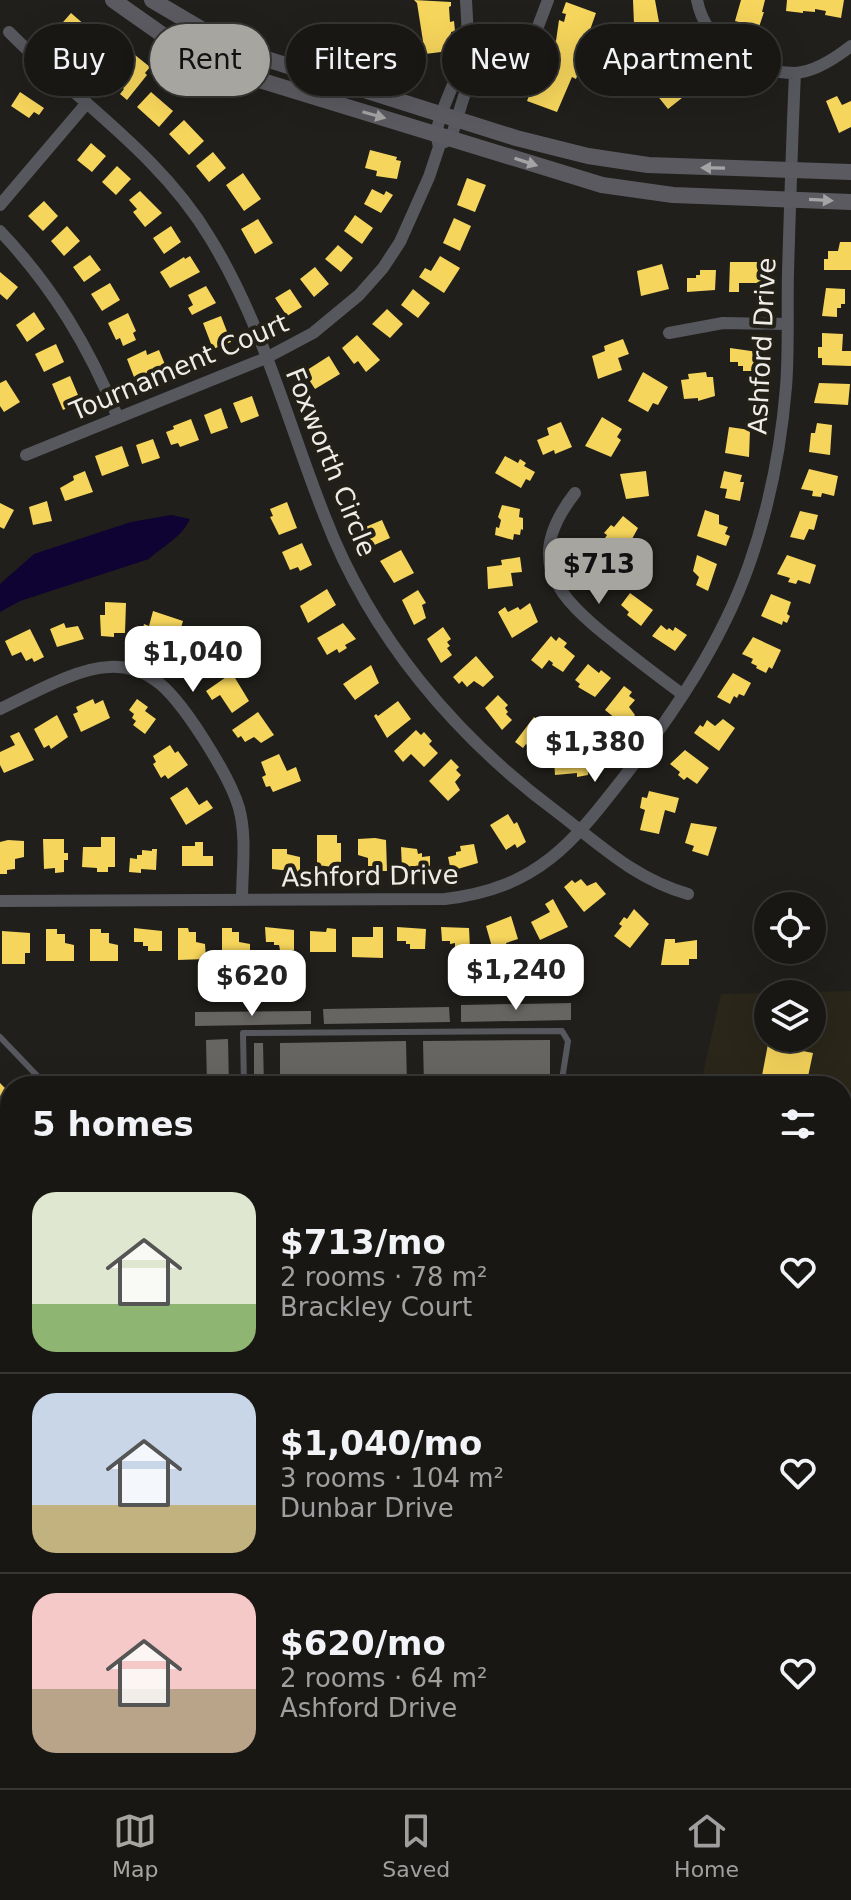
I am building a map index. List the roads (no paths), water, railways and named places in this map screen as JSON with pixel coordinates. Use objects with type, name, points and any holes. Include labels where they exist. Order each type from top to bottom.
[{"type":"street","points":[[113,0],[184,50],[223,69],[442,139],[559,172],[628,190],[673,195],[851,202]]},
{"type":"street","points":[[152,0],[218,39],[260,57],[516,138],[620,162],[851,172]]},
{"type":"street","points":[[466,0],[467,24]]},
{"type":"street","points":[[539,24],[548,0]]},
{"type":"street","points":[[697,0],[705,24],[724,47],[769,68],[795,73],[826,62],[851,46]]},
{"type":"street","name":"Foxworth Circle","points":[[9,32],[47,71],[146,156],[192,211],[229,271],[266,358],[342,557],[368,606],[429,694],[486,753],[533,794],[646,879],[688,894]]},
{"type":"street","name":"Ashford Drive","points":[[0,901],[445,899],[474,896],[502,888],[541,867],[580,829],[639,758],[719,634],[761,526],[781,434],[786,377],[795,73]]},
{"type":"street","points":[[449,117],[451,96]]},
{"type":"street","points":[[449,117],[464,96]]},
{"type":"street","points":[[0,205],[86,104]]},
{"type":"street","name":"Tournament Court","points":[[26,455],[266,358],[313,333],[337,315],[383,268],[415,212],[449,117]]},
{"type":"street","points":[[0,231],[30,263],[85,343],[118,418]]},
{"type":"street","points":[[669,333],[723,323],[787,324]]},
{"type":"street","points":[[575,493],[562,510],[551,538],[549,557],[556,586],[564,598],[592,624],[682,694]]},
{"type":"street","points":[[0,709],[93,669],[127,668],[156,681],[186,714],[233,790],[243,830],[242,900]]},
{"type":"lane","points":[[244,1076],[243,1033],[562,1031],[568,1041],[563,1076]]},
{"type":"lane","points":[[0,1037],[37,1076]]}]
